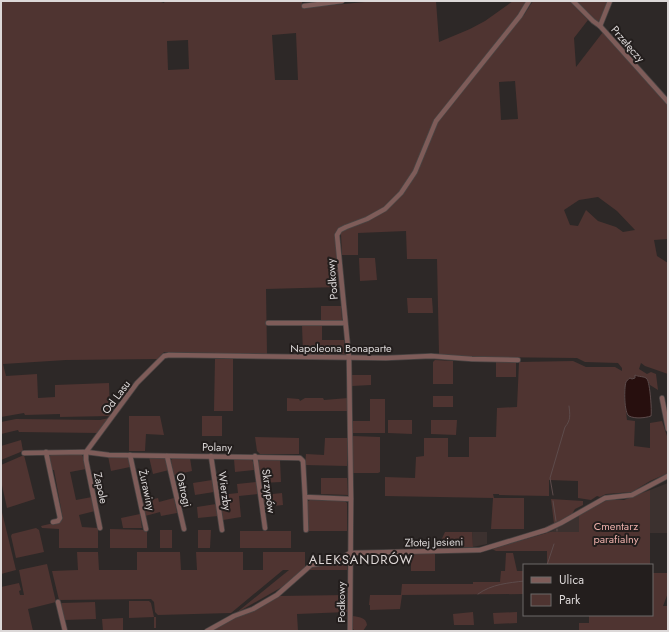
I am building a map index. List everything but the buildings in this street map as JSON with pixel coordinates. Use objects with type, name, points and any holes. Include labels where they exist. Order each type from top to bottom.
[{"type":"street","points":[[304,6],[342,1]]},
{"type":"street","name":"Podkowy","points":[[350,631],[351,499],[349,358],[338,235],[340,230],[376,214],[402,193],[415,172],[436,121],[520,16],[529,1]]},
{"type":"street","name":"Przełęczy","points":[[573,1],[593,22],[600,26],[668,101]]},
{"type":"street","points":[[600,26],[610,1]]},
{"type":"street","points":[[268,323],[345,323]]},
{"type":"street","name":"Napoleona Bonaparte","points":[[164,356],[349,358],[432,356],[518,360]]},
{"type":"street","name":"Od Lasu","points":[[86,452],[137,383],[164,356]]},
{"type":"street","points":[[662,398],[668,429]]},
{"type":"street","points":[[46,452],[60,518],[58,521],[53,522]]},
{"type":"street","name":"Polany","points":[[24,453],[86,452],[130,455],[302,458],[304,497]]},
{"type":"street","name":"Zapole","points":[[86,452],[86,460],[100,528]]},
{"type":"street","name":"Żurawiny","points":[[130,455],[146,529]]},
{"type":"street","name":"Ostrogi","points":[[167,456],[184,529]]},
{"type":"street","name":"Wierzby","points":[[211,456],[222,530]]},
{"type":"street","name":"Skrzypów","points":[[255,456],[265,528]]},
{"type":"street","name":"Złotej Jesieni","points":[[207,631],[234,616],[253,609],[277,595],[311,565],[336,560],[350,552],[480,550],[546,530],[605,498],[632,495],[668,476]]},
{"type":"street","points":[[306,530],[304,497],[351,499]]},
{"type":"street","points":[[58,602],[65,631]]},
{"type":"shaded area","points":[[635,375],[647,379],[651,416],[637,418],[631,417],[627,414],[625,385],[630,378],[635,378]]},
{"type":"shaded area","points":[[668,483],[668,533],[650,533],[650,490]]},
{"type":"shaded area","points":[[579,516],[579,532],[550,532],[556,529]]},
{"type":"shaded area","points":[[472,532],[487,532],[487,544],[473,547]]},
{"type":"green space","points":[[1,1],[158,1],[164,3],[165,1],[302,1],[302,8],[375,1],[436,1],[439,42],[485,21],[513,1],[527,1],[521,11],[524,15],[533,1],[570,1],[588,20],[574,38],[576,67],[603,32],[668,104],[668,239],[654,240],[657,256],[668,263],[668,374],[645,366],[641,363],[639,369],[647,374],[651,372],[656,374],[658,390],[650,385],[647,379],[635,377],[632,379],[630,378],[625,387],[624,398],[627,420],[635,421],[634,446],[650,448],[650,423],[662,421],[668,439],[668,473],[650,481],[632,492],[606,494],[600,497],[597,496],[591,500],[578,498],[578,481],[549,480],[549,496],[493,494],[494,498],[524,498],[524,529],[491,529],[493,498],[385,496],[385,477],[415,478],[416,457],[424,456],[424,438],[448,438],[448,457],[469,457],[469,437],[496,437],[497,408],[517,407],[519,362],[573,361],[586,367],[615,367],[622,371],[622,368],[618,363],[585,362],[577,358],[476,357],[439,354],[437,259],[407,259],[406,231],[358,233],[358,255],[342,255],[341,234],[336,233],[339,287],[266,289],[267,354],[164,352],[158,359],[66,360],[3,364],[6,376],[37,374],[38,398],[55,397],[55,385],[109,383],[110,412],[112,413],[110,416],[60,417],[60,414],[25,415],[24,413],[1,417]],"holes":[[[296,33],[298,80],[275,80],[272,35]],[[188,40],[189,69],[168,70],[167,41]],[[515,81],[518,119],[501,120],[499,82]],[[598,197],[617,211],[635,230],[623,232],[616,227],[598,221],[586,210],[578,226],[570,225],[564,210],[579,200]]]},
{"type":"green space","points":[[576,1],[609,1],[599,24]]},
{"type":"green space","points":[[359,258],[375,258],[377,280],[360,281]]},
{"type":"green space","points":[[407,298],[432,298],[433,313],[408,313]]},
{"type":"green space","points":[[321,306],[341,306],[342,320],[321,321]]},
{"type":"green space","points":[[302,325],[322,325],[322,340],[344,340],[346,355],[303,354]]},
{"type":"green space","points":[[215,359],[233,359],[233,411],[214,411]]},
{"type":"green space","points":[[435,360],[453,361],[453,384],[433,384],[433,362]]},
{"type":"green space","points":[[496,361],[516,362],[516,377],[496,377]]},
{"type":"green space","points":[[352,375],[371,375],[371,385],[352,386]]},
{"type":"green space","points":[[433,396],[453,396],[453,407],[433,407]]},
{"type":"green space","points":[[287,398],[299,399],[300,401],[305,398],[323,398],[324,400],[348,398],[348,411],[287,411]]},
{"type":"green space","points":[[370,399],[385,399],[385,433],[353,433],[353,421],[370,421]]},
{"type":"green space","points":[[129,416],[160,416],[164,435],[146,434],[145,451],[129,451]]},
{"type":"green space","points":[[202,416],[222,416],[222,436],[202,436]]},
{"type":"green space","points":[[109,418],[98,433],[19,432],[18,430],[1,434],[1,422],[16,419],[100,420]]},
{"type":"green space","points":[[388,420],[412,420],[412,434],[388,433]]},
{"type":"green space","points":[[431,420],[457,420],[456,435],[431,434]]},
{"type":"green space","points":[[353,436],[380,437],[380,472],[353,473]]},
{"type":"green space","points":[[255,437],[299,438],[299,454],[260,454],[257,451]]},
{"type":"green space","points":[[325,438],[348,438],[347,466],[305,465],[306,454],[324,455]]},
{"type":"green space","points":[[21,440],[23,451],[1,460],[1,446]]},
{"type":"green space","points":[[51,454],[81,454],[84,458],[86,469],[70,472],[76,500],[92,497],[95,511],[79,515],[82,527],[98,528],[98,548],[59,548],[59,529],[42,528],[41,526],[58,522],[63,519],[54,470],[52,470],[49,458]]},
{"type":"green space","points":[[24,455],[35,499],[7,508],[1,481],[1,465]]},
{"type":"green space","points":[[108,456],[125,457],[129,459],[130,467],[111,471]]},
{"type":"green space","points":[[149,457],[164,457],[169,470],[153,474]]},
{"type":"green space","points":[[173,458],[190,458],[192,471],[174,475],[171,460]]},
{"type":"green space","points":[[234,459],[251,459],[254,470],[235,472]]},
{"type":"green space","points":[[260,459],[280,460],[281,482],[261,483],[258,462]]},
{"type":"green space","points":[[321,478],[347,478],[348,495],[321,494]]},
{"type":"green space","points":[[212,480],[214,492],[195,495],[193,483]]},
{"type":"green space","points":[[256,482],[258,494],[239,496],[241,517],[223,520],[220,495],[238,493],[237,484]]},
{"type":"green space","name":"Cmentarz parafialny","points":[[650,490],[650,564],[547,564],[547,551],[496,551],[492,549],[550,532],[579,532],[579,515],[607,500],[624,500]]},
{"type":"green space","points":[[282,493],[283,505],[264,507],[263,495]]},
{"type":"green space","points":[[158,498],[159,502],[174,498],[177,513],[161,516],[160,512],[145,516],[142,502]]},
{"type":"green space","points":[[551,499],[583,501],[583,505],[575,509],[572,514],[554,524]]},
{"type":"green space","points":[[310,500],[345,501],[347,503],[347,531],[308,531],[307,502]]},
{"type":"green space","points":[[216,504],[218,516],[198,518],[197,507]]},
{"type":"green space","points":[[1,508],[16,570],[1,574]]},
{"type":"green space","points":[[140,514],[142,528],[123,528],[121,518]]},
{"type":"green space","points":[[36,528],[39,530],[44,552],[16,558],[11,536],[12,534]]},
{"type":"green space","points":[[110,529],[147,530],[147,548],[110,548]]},
{"type":"green space","points":[[160,530],[172,530],[172,548],[160,548]]},
{"type":"green space","points":[[198,530],[211,530],[210,548],[198,548]]},
{"type":"green space","points":[[240,531],[291,531],[291,548],[240,548]]},
{"type":"green space","points":[[445,532],[472,532],[473,547],[438,547]]},
{"type":"green space","points":[[77,552],[98,552],[99,570],[137,570],[137,552],[180,552],[181,570],[197,570],[196,552],[243,552],[243,570],[263,570],[263,552],[305,552],[305,568],[282,587],[236,613],[289,570],[283,570],[231,613],[158,615],[155,612],[154,602],[151,599],[59,600],[52,571],[78,570]]},
{"type":"green space","points":[[506,553],[513,553],[517,571],[523,571],[523,594],[402,595],[400,609],[370,610],[370,595],[401,595],[402,584],[473,584],[473,582],[500,582],[501,571],[505,571]]},
{"type":"green space","points":[[411,554],[435,554],[435,571],[411,571]]},
{"type":"green space","points":[[347,556],[347,570],[307,570],[316,566]]},
{"type":"green space","points":[[47,564],[56,602],[28,609],[33,631],[1,631],[1,587],[19,583],[21,590],[19,591],[20,595],[24,595],[19,570]]},
{"type":"green space","points":[[653,573],[668,573],[668,593],[663,606],[668,606],[668,631],[579,631],[579,623],[589,623],[589,616],[653,616]]},
{"type":"green space","points":[[347,595],[348,612],[297,614],[298,631],[212,631],[278,596]]},
{"type":"green space","points":[[129,601],[149,601],[151,603],[154,617],[129,618]]},
{"type":"green space","points":[[95,602],[96,619],[64,620],[62,603]]},
{"type":"green space","points":[[473,612],[474,625],[454,625],[453,614]]},
{"type":"green space","points":[[517,612],[517,623],[494,624],[493,613]]},
{"type":"green space","points":[[352,616],[365,620],[367,625],[363,631],[354,630],[352,628]]},
{"type":"green space","points":[[154,617],[156,617],[156,628],[154,628]]},
{"type":"green space","points":[[123,618],[123,631],[103,631],[102,619]]},
{"type":"waterway","points":[[553,495],[550,478],[565,427],[569,420],[569,406]]},
{"type":"waterway","points":[[553,501],[556,521]]},
{"type":"waterway","points":[[547,564],[554,544]]},
{"type":"waterway","points":[[478,594],[494,586],[523,581]]},
{"type":"district","name":"ALEKSANDRÓW","points":[[361,559]]}]
